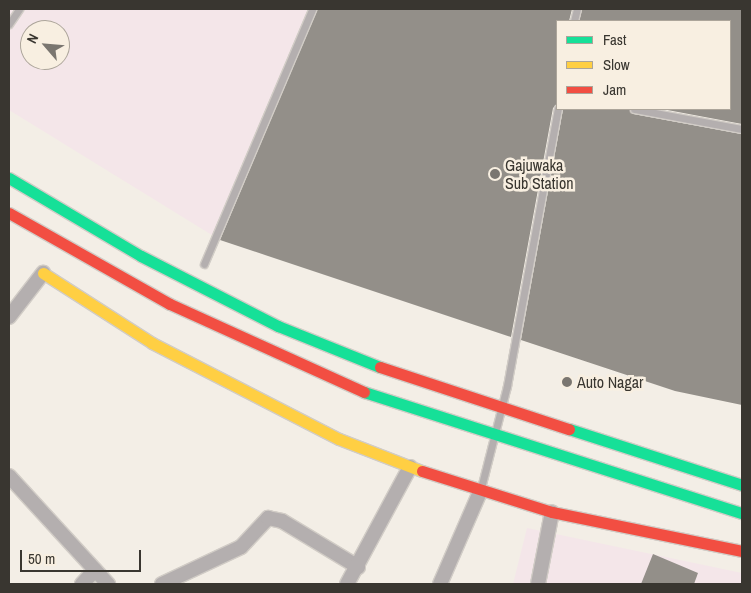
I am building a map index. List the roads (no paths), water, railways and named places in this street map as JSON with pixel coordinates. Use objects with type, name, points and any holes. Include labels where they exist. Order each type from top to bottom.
[{"type":"main road","points":[[9,178],[141,256],[278,326],[502,409],[742,485]]},
{"type":"main road","points":[[9,213],[266,353],[355,389],[495,437],[742,513]]},
{"type":"main road","points":[[43,273],[100,312],[246,395],[410,467],[480,492],[552,512],[742,551]]},
{"type":"street","points":[[9,317],[43,273]]},
{"type":"street","points":[[347,584],[410,467]]},
{"type":"street","points":[[9,476],[108,584]]},
{"type":"street","points":[[440,584],[480,492]]},
{"type":"street","points":[[538,584],[552,512]]},
{"type":"street","points":[[162,584],[241,547],[268,518],[282,521],[358,566]]},
{"type":"street","points":[[82,584],[95,570]]},
{"type":"lane","points":[[9,24],[19,9]]},
{"type":"lane","points":[[204,264],[312,9]]},
{"type":"lane","points":[[480,492],[502,409],[558,110]]},
{"type":"lane","points":[[639,110],[742,129]]},
{"type":"place","name":"Gajuwaka Sub Station","points":[[495,174]]},
{"type":"place","name":"Auto Nagar","points":[[567,382]]}]
